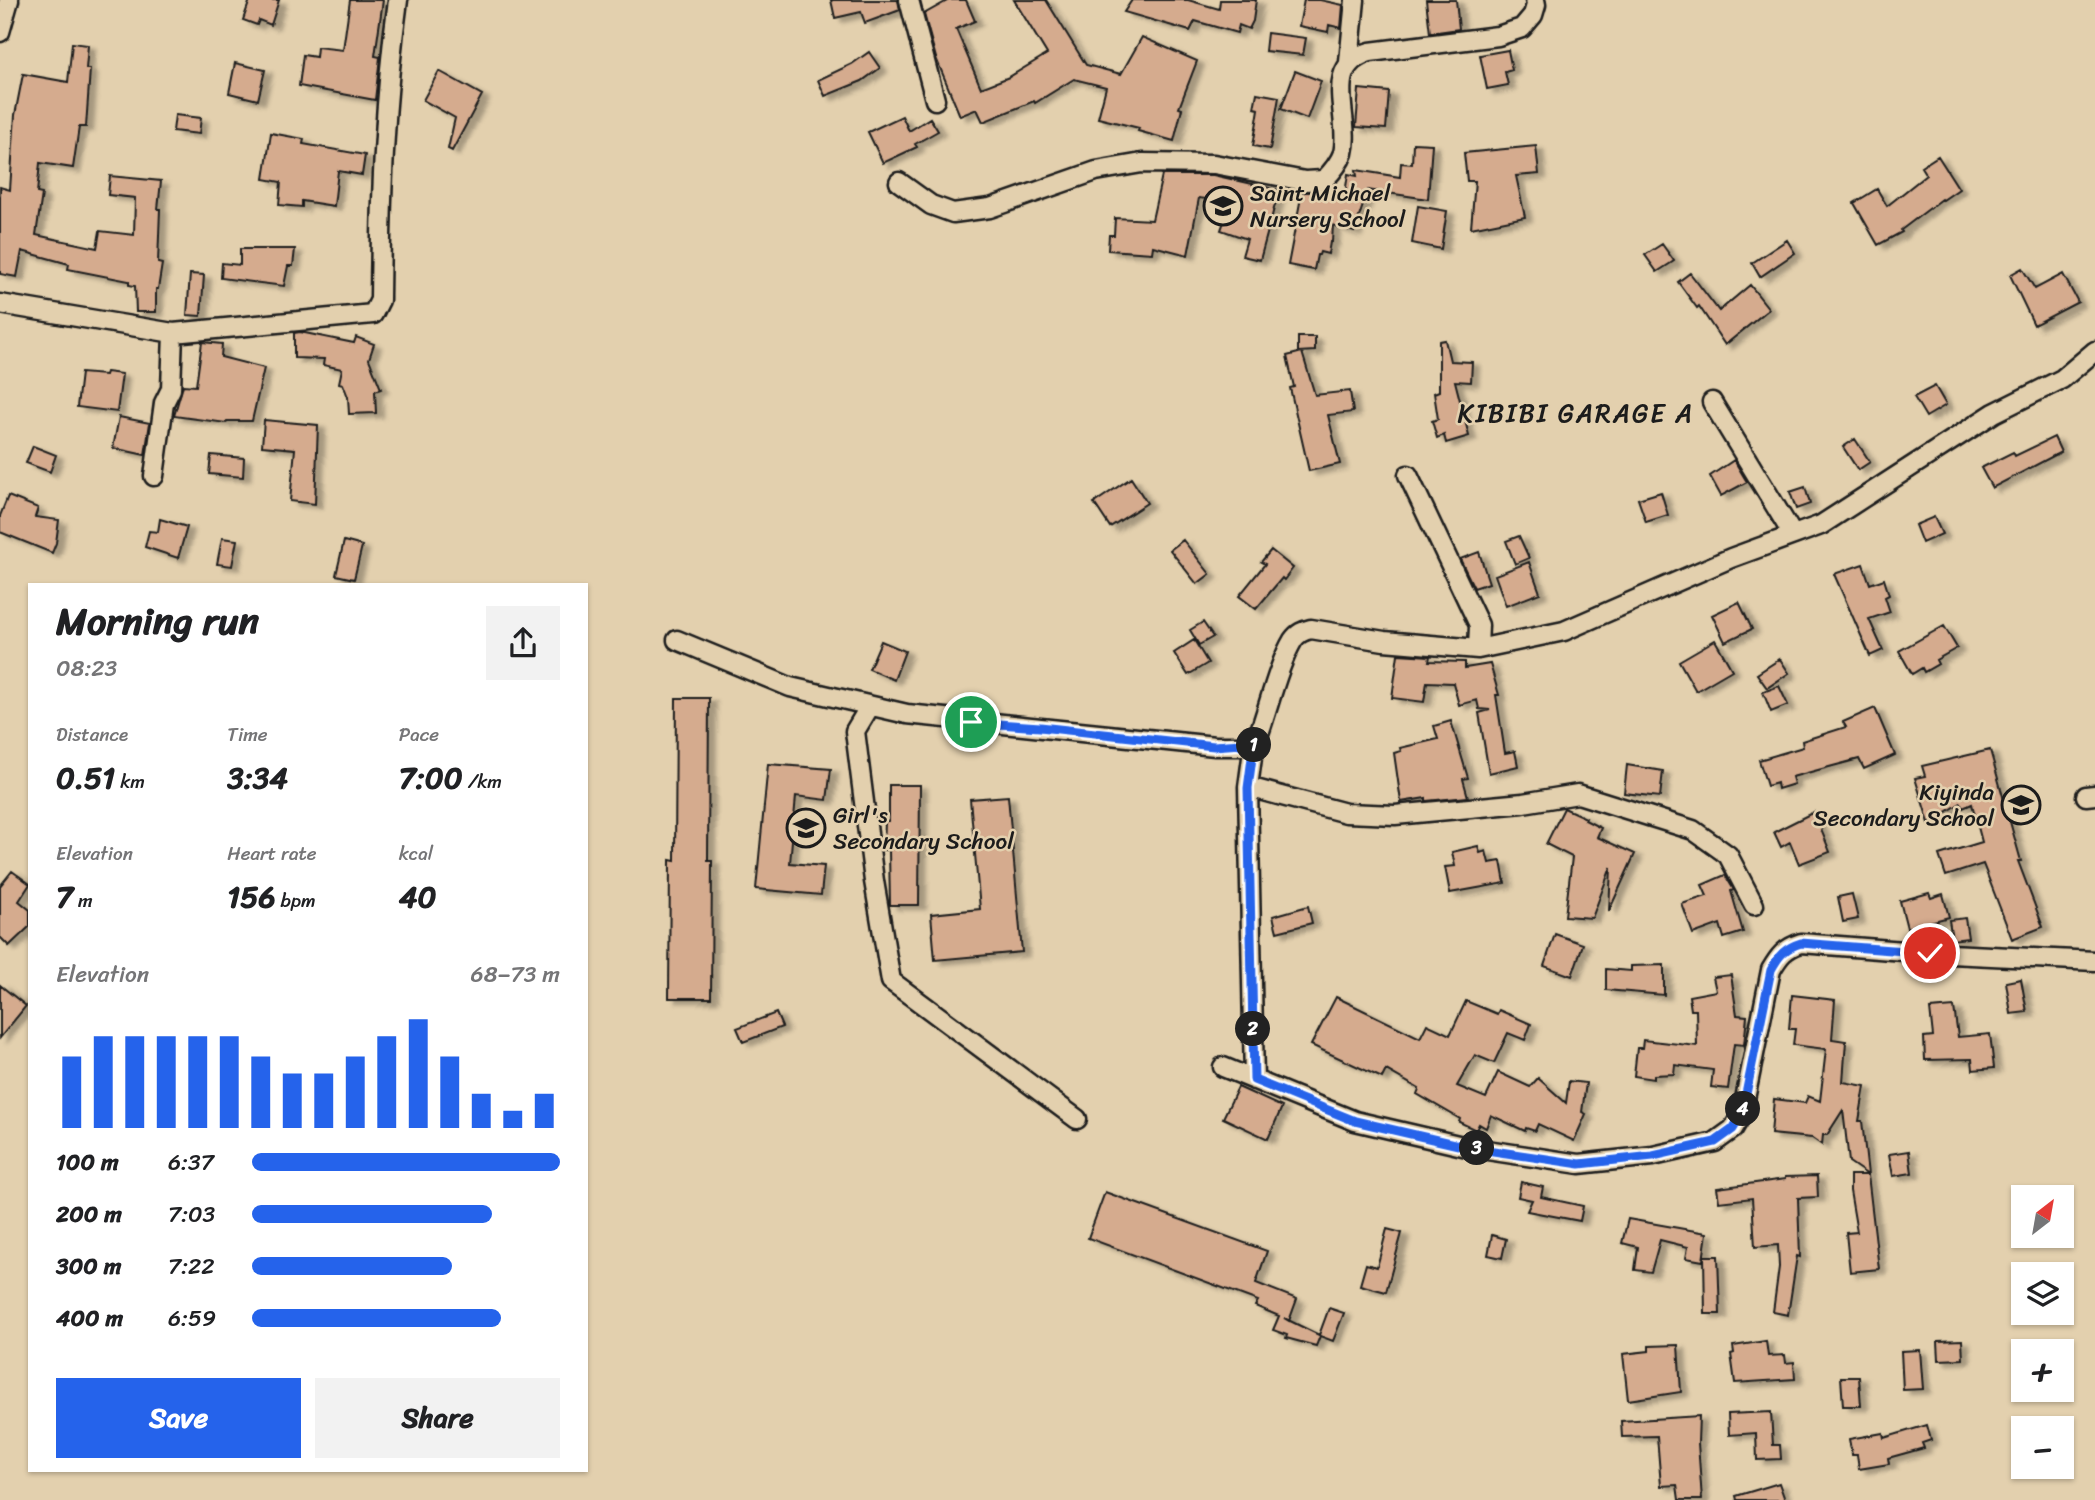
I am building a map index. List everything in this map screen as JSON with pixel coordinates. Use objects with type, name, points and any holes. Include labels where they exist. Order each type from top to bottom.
[{"type":"street","points":[[0,32],[9,0]]},
{"type":"street","points":[[0,304],[173,333],[373,314],[380,300],[381,188],[398,0]]},
{"type":"street","points":[[909,0],[935,100]]},
{"type":"street","points":[[899,182],[931,205],[953,213],[990,208],[1096,171],[1142,163],[1214,163],[1305,181],[1324,180],[1334,170],[1343,152],[1342,77],[1349,62],[1355,0]]},
{"type":"street","points":[[1349,62],[1357,55],[1370,52],[1498,36],[1522,29],[1533,15],[1535,0]]},
{"type":"street","points":[[154,476],[164,403],[171,389],[173,333]]},
{"type":"street","points":[[1254,1080],[1248,788],[1254,743],[1283,664],[1293,640],[1300,632],[1311,629],[1384,641],[1478,649],[1564,631],[1731,558],[1821,526],[1994,413],[2062,379],[2095,351]]},
{"type":"street","points":[[1712,402],[1793,536]]},
{"type":"street","points":[[1408,475],[1479,625],[1478,649]]},
{"type":"street","points":[[677,640],[790,687],[907,714],[1214,746],[1254,743]]},
{"type":"street","points":[[870,706],[855,731],[874,881],[891,981],[1077,1119]]},
{"type":"street","points":[[1248,788],[1346,813],[1395,814],[1523,803],[1578,794],[1693,830],[1728,855],[1754,905]]},
{"type":"street","points":[[1223,1067],[1355,1121],[1467,1147],[1580,1164],[1653,1156],[1715,1142],[1733,1129],[1742,1114],[1771,970],[1780,954],[1790,946],[1801,943],[2095,961]]},
{"type":"building","points":[[250,0],[279,0],[271,25],[259,20],[257,25],[243,20]]},
{"type":"building","points":[[350,0],[383,0],[375,56],[380,57],[375,100],[299,86],[303,55],[316,57],[317,47],[343,50]]},
{"type":"building","points":[[831,0],[898,0],[900,10],[865,23],[861,12],[835,18]]},
{"type":"building","points":[[949,0],[966,0],[975,21],[956,29],[981,88],[1009,77],[1047,54],[1014,0],[1046,0],[1086,65],[1121,74],[1142,37],[1197,61],[1179,108],[1182,109],[1174,141],[1138,131],[1139,128],[1098,118],[1106,87],[1074,79],[1035,103],[1034,101],[983,122],[977,109],[960,116],[936,58],[924,14]]},
{"type":"building","points":[[1132,0],[1188,0],[1219,9],[1220,0],[1256,0],[1249,29],[1239,25],[1237,33],[1195,21],[1190,31],[1124,12]]},
{"type":"building","points":[[1304,0],[1343,5],[1341,28],[1329,25],[1328,32],[1299,26]]},
{"type":"building","points":[[1426,0],[1456,0],[1459,29],[1430,33]]},
{"type":"building","points":[[1267,33],[1306,38],[1303,55],[1265,51]]},
{"type":"building","points":[[72,43],[88,45],[86,69],[90,69],[86,127],[79,127],[73,168],[40,163],[37,193],[42,194],[36,235],[97,248],[100,231],[134,235],[135,198],[108,195],[110,176],[161,181],[158,263],[162,264],[156,289],[156,312],[136,312],[135,286],[129,285],[129,281],[68,269],[69,264],[22,251],[17,277],[0,274],[0,187],[10,190],[15,115],[23,74],[68,82]]},
{"type":"building","points":[[1508,50],[1512,70],[1505,72],[1508,85],[1487,89],[1480,55]]},
{"type":"building","points":[[869,52],[880,68],[862,81],[825,96],[818,80],[852,64]]},
{"type":"building","points":[[235,63],[265,70],[258,100],[229,93]]},
{"type":"building","points":[[439,71],[482,95],[452,151],[448,149],[455,118],[423,100]]},
{"type":"building","points":[[1295,71],[1321,81],[1307,119],[1281,109]]},
{"type":"building","points":[[1359,89],[1389,92],[1386,129],[1356,127]]},
{"type":"building","points":[[1257,93],[1279,97],[1270,149],[1253,146],[1259,109],[1254,108]]},
{"type":"building","points":[[175,115],[201,118],[199,134],[173,131]]},
{"type":"building","points":[[902,116],[909,131],[930,118],[938,131],[915,144],[917,147],[883,163],[868,132]]},
{"type":"building","points":[[271,133],[304,139],[303,144],[365,155],[362,175],[338,171],[334,206],[302,201],[302,207],[279,205],[281,182],[264,179]]},
{"type":"building","points":[[1413,143],[1432,144],[1428,199],[1368,190],[1354,232],[1333,225],[1328,254],[1320,252],[1317,255],[1314,270],[1288,265],[1302,192],[1319,192],[1344,200],[1348,174],[1357,176],[1356,170],[1400,177],[1401,163],[1412,164]]},
{"type":"building","points":[[1536,146],[1539,174],[1516,176],[1525,217],[1471,228],[1475,181],[1467,181],[1464,153]]},
{"type":"building","points":[[1938,156],[1959,189],[1942,199],[1901,230],[1902,232],[1878,245],[1854,203],[1877,189],[1887,206],[1926,175],[1921,167]]},
{"type":"building","points":[[1162,175],[1213,175],[1279,190],[1260,260],[1242,256],[1247,239],[1221,230],[1231,202],[1199,198],[1188,255],[1153,246],[1152,253],[1108,250],[1109,235],[1114,235],[1115,218],[1152,220]]},
{"type":"building","points":[[1418,206],[1447,211],[1441,249],[1412,243]]},
{"type":"building","points":[[1787,240],[1795,253],[1760,277],[1752,263]]},
{"type":"building","points":[[1662,244],[1674,261],[1657,272],[1645,255]]},
{"type":"building","points":[[240,249],[295,249],[293,266],[288,266],[284,286],[221,278],[222,263],[240,265]]},
{"type":"building","points":[[2022,268],[2035,289],[2063,274],[2078,302],[2034,325],[2010,275]]},
{"type":"building","points":[[1690,273],[1719,311],[1750,285],[1769,309],[1725,345],[1699,306],[1697,308],[1678,282]]},
{"type":"building","points":[[190,274],[204,275],[201,316],[187,315]]},
{"type":"building","points":[[294,333],[354,343],[356,337],[374,344],[369,359],[381,389],[375,391],[376,413],[349,414],[348,397],[343,384],[339,383],[342,369],[323,365],[324,359],[294,358]]},
{"type":"building","points":[[1298,337],[1315,337],[1315,351],[1298,352]]},
{"type":"building","points":[[1445,340],[1450,361],[1472,362],[1471,382],[1455,381],[1469,436],[1446,443],[1444,435],[1437,438],[1432,421],[1438,419],[1434,393],[1439,391],[1439,341]]},
{"type":"building","points":[[202,342],[222,344],[221,357],[264,368],[252,421],[226,423],[174,416],[183,385],[196,386]]},
{"type":"building","points":[[1302,352],[1315,395],[1350,391],[1353,412],[1328,415],[1340,464],[1309,471],[1290,388],[1294,387],[1287,356]]},
{"type":"building","points":[[106,372],[122,374],[117,412],[77,407],[81,373],[105,375]]},
{"type":"building","points":[[1935,386],[1946,405],[1926,417],[1914,397]]},
{"type":"building","points":[[119,417],[150,423],[145,455],[113,448]]},
{"type":"building","points":[[264,420],[318,425],[315,504],[290,501],[295,449],[262,446]]},
{"type":"building","points":[[2054,437],[2061,452],[1992,488],[1981,468],[2013,452],[2015,456]]},
{"type":"building","points":[[1855,439],[1870,462],[1858,470],[1843,447]]},
{"type":"building","points":[[33,446],[56,455],[50,472],[26,463]]},
{"type":"building","points":[[211,455],[244,458],[243,477],[209,474]]},
{"type":"building","points":[[1734,460],[1747,482],[1721,496],[1710,476]]},
{"type":"building","points":[[1131,478],[1147,503],[1110,527],[1094,503]]},
{"type":"building","points":[[1805,487],[1810,504],[1796,509],[1790,492]]},
{"type":"building","points":[[1661,492],[1668,515],[1646,522],[1638,499]]},
{"type":"building","points":[[8,496],[38,508],[35,517],[59,520],[52,553],[0,532],[0,516]]},
{"type":"building","points":[[1934,517],[1942,534],[1922,543],[1915,525]]},
{"type":"building","points":[[160,519],[187,527],[178,558],[145,547],[149,531],[158,532]]},
{"type":"building","points":[[1519,536],[1529,558],[1515,564],[1506,541]]},
{"type":"building","points":[[222,538],[237,540],[232,566],[217,564]]},
{"type":"building","points":[[1183,540],[1210,574],[1197,584],[1170,550]]},
{"type":"building","points":[[344,541],[362,546],[354,579],[336,575]]},
{"type":"building","points":[[1271,550],[1293,568],[1256,609],[1239,596],[1265,564],[1261,562]]},
{"type":"building","points":[[1479,552],[1489,583],[1474,588],[1460,559]]},
{"type":"building","points":[[1529,562],[1540,593],[1506,606],[1495,575]]},
{"type":"building","points":[[1863,564],[1870,584],[1884,579],[1889,595],[1885,597],[1890,612],[1869,619],[1883,650],[1870,656],[1834,574]]},
{"type":"building","points":[[1739,602],[1752,629],[1725,642],[1712,615]]},
{"type":"building","points":[[1203,622],[1213,637],[1199,645],[1190,630]]},
{"type":"building","points":[[1944,626],[1957,648],[1936,660],[1938,664],[1924,672],[1922,668],[1912,674],[1899,651]]},
{"type":"building","points":[[1194,640],[1208,663],[1188,675],[1174,653]]},
{"type":"building","points":[[1715,640],[1732,670],[1696,691],[1679,661]]},
{"type":"building","points":[[881,641],[905,651],[894,680],[869,669]]},
{"type":"building","points":[[1398,654],[1430,656],[1429,661],[1465,662],[1465,668],[1490,664],[1499,695],[1496,695],[1505,753],[1515,751],[1518,766],[1489,773],[1479,713],[1490,710],[1479,709],[1477,700],[1459,705],[1453,683],[1427,682],[1424,702],[1392,698]]},
{"type":"building","points":[[1780,659],[1789,673],[1767,688],[1757,674]]},
{"type":"building","points":[[1779,686],[1788,705],[1771,712],[1763,692]]},
{"type":"building","points":[[676,698],[709,698],[711,998],[669,998],[670,860],[675,861]]},
{"type":"building","points":[[1875,708],[1895,755],[1864,769],[1859,759],[1792,777],[1794,784],[1778,789],[1777,783],[1767,786],[1759,760],[1803,747],[1802,741],[1846,727],[1843,722]]},
{"type":"building","points":[[1451,721],[1468,778],[1463,779],[1468,797],[1426,801],[1426,798],[1401,802],[1394,753],[1401,751],[1400,748],[1438,739],[1434,726]]},
{"type":"building","points":[[1990,750],[2021,861],[2018,861],[2043,927],[2012,939],[1983,864],[1946,876],[1939,855],[1982,842],[1972,804],[1963,808],[1961,803],[1929,823],[1915,778],[1925,776],[1922,766]]},
{"type":"building","points":[[768,764],[831,769],[827,800],[796,796],[790,863],[824,866],[821,895],[756,889]]},
{"type":"building","points":[[1627,765],[1663,771],[1660,797],[1624,793]]},
{"type":"building","points":[[889,785],[920,785],[919,905],[890,905],[889,850],[884,850],[885,821],[889,821]]},
{"type":"building","points":[[1008,796],[1022,952],[935,960],[931,914],[980,909],[970,799]]},
{"type":"building","points":[[1564,808],[1601,828],[1597,837],[1635,854],[1609,911],[1611,867],[1592,918],[1565,916],[1572,857],[1546,844]]},
{"type":"building","points":[[1814,812],[1830,852],[1799,864],[1790,842],[1781,847],[1774,832]]},
{"type":"building","points":[[1478,846],[1480,853],[1486,851],[1489,863],[1501,861],[1505,883],[1450,893],[1445,867],[1455,866],[1452,852]]},
{"type":"building","points":[[12,871],[28,883],[19,901],[28,908],[28,928],[9,946],[0,937],[0,886]]},
{"type":"building","points":[[1725,875],[1734,890],[1731,891],[1743,932],[1724,938],[1720,924],[1693,934],[1682,904],[1707,896],[1702,885]]},
{"type":"building","points":[[1929,893],[1931,898],[1943,894],[1949,917],[1907,928],[1900,901]]},
{"type":"building","points":[[1852,894],[1858,919],[1843,922],[1838,897]]},
{"type":"building","points":[[1308,906],[1312,923],[1277,932],[1273,916]]},
{"type":"building","points":[[1965,918],[1968,938],[1952,940],[1949,920]]},
{"type":"building","points":[[1555,934],[1583,944],[1572,976],[1544,966]]},
{"type":"building","points":[[1664,965],[1664,995],[1606,990],[1606,969],[1631,971],[1631,966]]},
{"type":"building","points":[[1731,975],[1737,1015],[1747,1016],[1744,1045],[1734,1044],[1728,1089],[1711,1087],[1713,1070],[1675,1065],[1674,1074],[1654,1075],[1654,1079],[1634,1076],[1637,1048],[1642,1048],[1643,1040],[1697,1046],[1696,1010],[1691,1010],[1689,996],[1716,991],[1713,977]]},
{"type":"building","points":[[2021,979],[2027,1012],[2011,1014],[2006,982]]},
{"type":"building","points":[[0,985],[26,1006],[0,1038]]},
{"type":"building","points":[[1792,995],[1835,1000],[1832,1039],[1846,1041],[1843,1082],[1865,1086],[1859,1121],[1862,1121],[1868,1175],[1849,1162],[1843,1110],[1827,1135],[1823,1135],[1822,1145],[1812,1138],[1771,1134],[1774,1099],[1805,1103],[1808,1096],[1820,1101],[1826,1049],[1793,1045],[1795,1029],[1789,1029]]},
{"type":"building","points":[[1336,997],[1420,1038],[1427,1024],[1450,1035],[1466,1001],[1497,1014],[1499,1010],[1531,1024],[1525,1040],[1508,1033],[1494,1063],[1475,1055],[1457,1086],[1486,1098],[1498,1072],[1530,1087],[1538,1078],[1566,1103],[1569,1081],[1586,1083],[1582,1112],[1586,1114],[1574,1141],[1538,1124],[1535,1131],[1526,1128],[1525,1131],[1491,1115],[1486,1128],[1479,1124],[1476,1130],[1417,1094],[1419,1089],[1386,1070],[1382,1078],[1311,1045]]},
{"type":"building","points":[[1954,1007],[1958,1037],[1990,1034],[1994,1068],[1973,1070],[1972,1059],[1925,1060],[1924,1037],[1933,1036],[1930,1009]]},
{"type":"building","points":[[776,1013],[782,1027],[743,1042],[737,1028]]},
{"type":"building","points":[[1238,1087],[1282,1107],[1268,1139],[1223,1118]]},
{"type":"building","points":[[1909,1151],[1912,1173],[1893,1176],[1889,1154]]},
{"type":"building","points":[[1850,1175],[1868,1175],[1879,1269],[1850,1272],[1846,1233],[1857,1232]]},
{"type":"building","points":[[1817,1176],[1818,1197],[1798,1198],[1800,1257],[1797,1256],[1788,1315],[1773,1312],[1779,1267],[1778,1245],[1755,1247],[1752,1198],[1719,1202],[1717,1188],[1785,1177]]},
{"type":"building","points":[[1521,1182],[1543,1187],[1541,1197],[1583,1206],[1580,1221],[1527,1211],[1532,1200],[1518,1197]]},
{"type":"building","points":[[1105,1192],[1267,1251],[1256,1283],[1297,1299],[1289,1321],[1319,1335],[1329,1308],[1344,1313],[1333,1341],[1320,1336],[1316,1346],[1286,1338],[1287,1335],[1273,1330],[1279,1316],[1255,1306],[1258,1301],[1088,1238]]},
{"type":"building","points":[[1628,1219],[1707,1233],[1703,1261],[1686,1258],[1688,1247],[1660,1240],[1651,1272],[1635,1270],[1638,1247],[1622,1243]]},
{"type":"building","points":[[1387,1229],[1402,1233],[1386,1292],[1360,1285],[1366,1264],[1377,1267]]},
{"type":"building","points":[[1492,1235],[1506,1239],[1502,1258],[1488,1255]]},
{"type":"building","points":[[1704,1256],[1718,1256],[1720,1314],[1705,1314]]},
{"type":"building","points":[[1962,1340],[1963,1359],[1939,1360],[1938,1341]]},
{"type":"building","points":[[1766,1341],[1768,1356],[1785,1355],[1786,1363],[1794,1362],[1795,1379],[1735,1383],[1731,1354],[1734,1353],[1733,1346]]},
{"type":"building","points":[[1678,1345],[1681,1392],[1628,1400],[1623,1354],[1649,1351],[1649,1346]]},
{"type":"building","points":[[1920,1350],[1923,1389],[1903,1390],[1901,1351]]},
{"type":"building","points":[[1841,1377],[1859,1377],[1861,1406],[1843,1406]]},
{"type":"building","points":[[1771,1412],[1773,1445],[1780,1445],[1781,1459],[1757,1460],[1756,1433],[1729,1435],[1728,1414]]},
{"type":"building","points":[[1699,1416],[1702,1500],[1679,1500],[1677,1485],[1661,1486],[1657,1436],[1622,1437],[1621,1421]]},
{"type":"building","points":[[1927,1425],[1931,1440],[1922,1443],[1924,1448],[1888,1458],[1889,1464],[1859,1469],[1857,1455],[1852,1455],[1849,1439],[1883,1433],[1884,1438]]},
{"type":"building","points":[[1779,1483],[1785,1500],[1737,1500],[1736,1496]]},
{"type":"place","name":"Saint Michael Nursery School","points":[[1223,206]]},
{"type":"place","name":"Kiyinda Secondary School","points":[[2021,805]]},
{"type":"place","name":"Girl's Secondary School","points":[[806,828]]},
{"type":"district","name":"KIBIBI GARAGE A","points":[[1576,413]]},
{"type":"route","points":[[971,722],[1214,746],[1248,746],[1254,743],[1248,788],[1254,1080],[1355,1121],[1467,1147],[1580,1164],[1653,1156],[1715,1142],[1733,1129],[1742,1114],[1771,970],[1780,954],[1790,946],[1801,943],[1930,953]]}]
